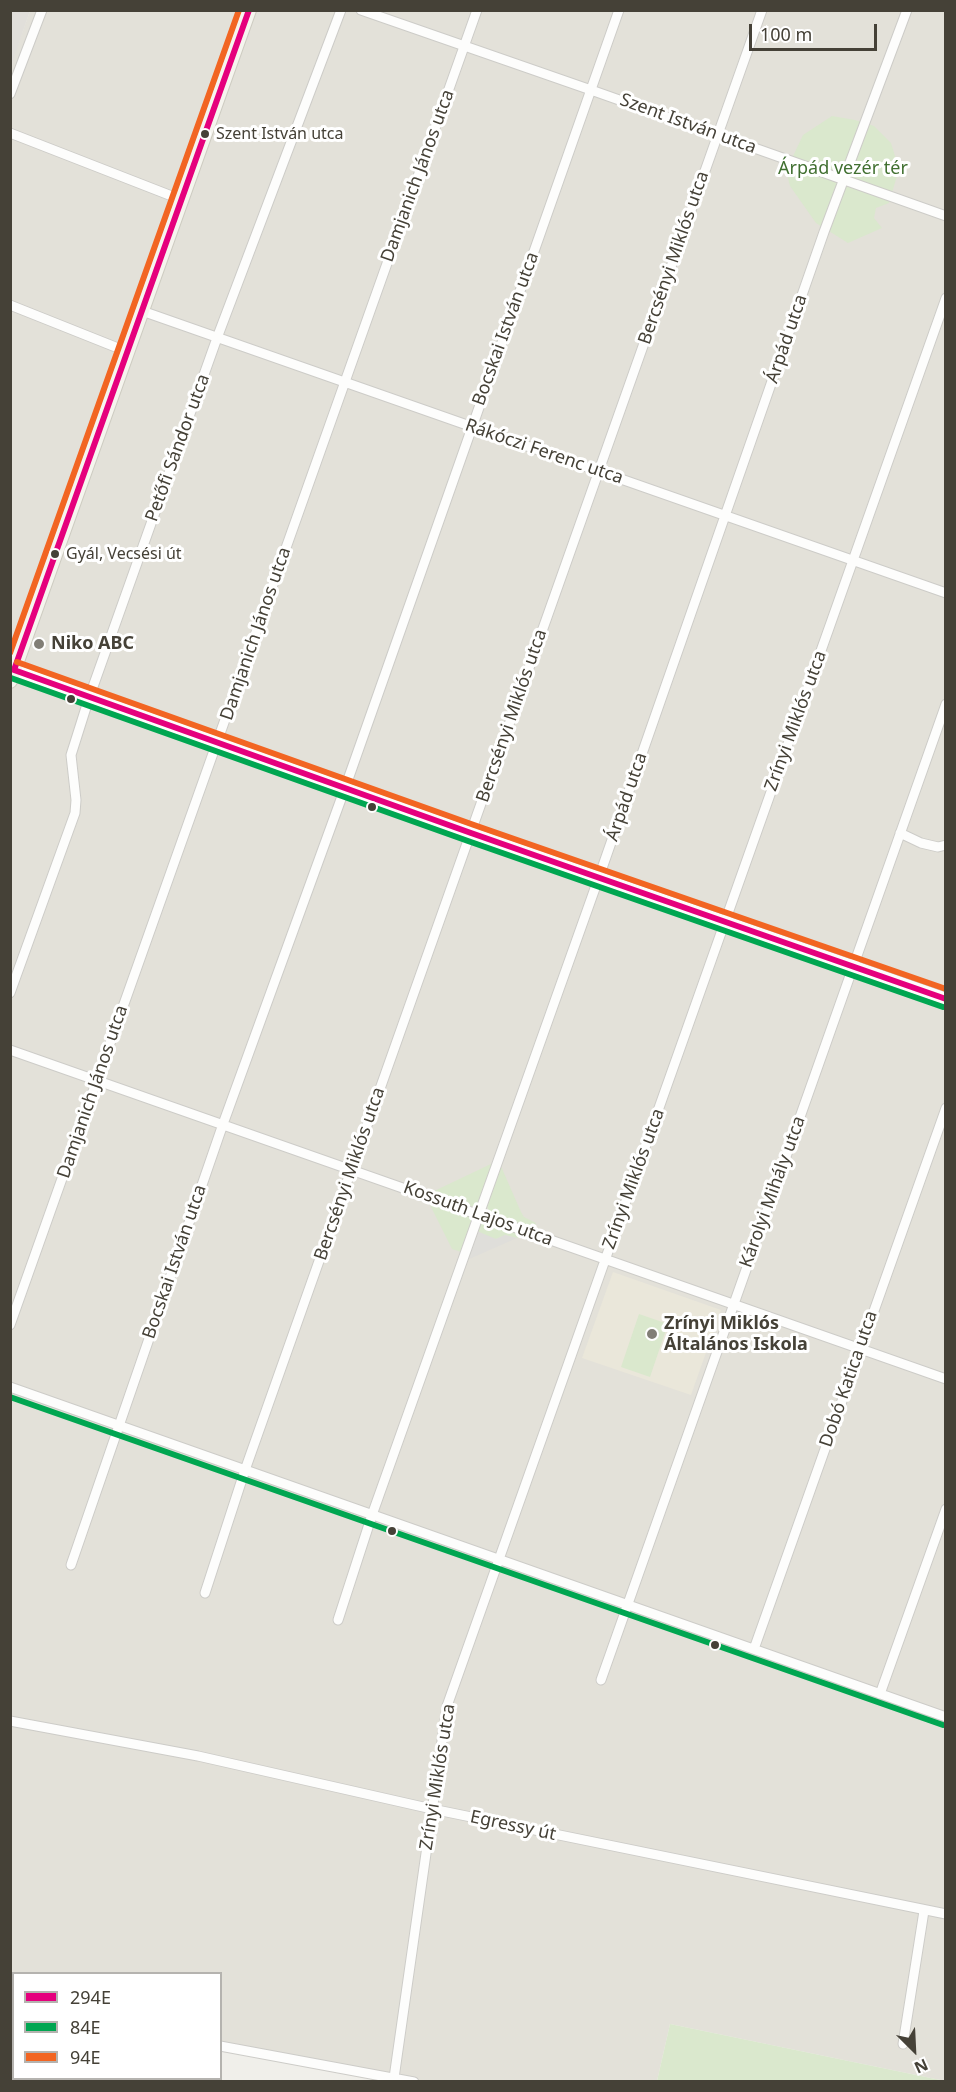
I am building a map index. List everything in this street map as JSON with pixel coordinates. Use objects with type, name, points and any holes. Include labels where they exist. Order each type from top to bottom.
[{"type":"main road","points":[[12,673],[249,10]]},
{"type":"street","points":[[10,94],[42,10]]},
{"type":"street","name":"Petőfi Sándor utca","points":[[10,993],[75,813],[76,800],[70,754],[217,338],[341,10]]},
{"type":"street","name":"Szent István utca","points":[[361,10],[945,216]]},
{"type":"street","name":"Damjanich János utca","points":[[10,1325],[477,10]]},
{"type":"street","name":"Bocskai István utca","points":[[71,1565],[223,1124],[345,788],[619,10]]},
{"type":"street","name":"Bercsényi Miklós utca","points":[[205,1593],[245,1470],[762,10]]},
{"type":"street","name":"Árpád utca","points":[[338,1620],[372,1515],[843,180],[907,10]]},
{"type":"street","points":[[10,133],[182,200]]},
{"type":"street","name":"Zrínyi Miklós utca","points":[[394,2078],[447,1706],[945,298]]},
{"type":"street","points":[[10,305],[128,352]]},
{"type":"street","name":"Rákóczi Ferenc utca","points":[[142,311],[945,593]]},
{"type":"street","points":[[12,673],[945,999]]},
{"type":"street","name":"Károlyi Mihály utca","points":[[601,1680],[945,704]]},
{"type":"street","points":[[900,834],[921,843],[945,845]]},
{"type":"street","name":"Kossuth Lajos utca","points":[[10,1050],[945,1379]]},
{"type":"street","name":"Dobó Katica utca","points":[[754,1650],[945,1108]]},
{"type":"street","points":[[10,1387],[945,1717]]},
{"type":"street","points":[[880,1694],[945,1509]]},
{"type":"street","name":"Egressy út","points":[[10,1721],[198,1756],[432,1809],[945,1914]]},
{"type":"street","points":[[903,2044],[924,1911]]},
{"type":"street","points":[[222,2046],[414,2082]]},
{"type":"shaded area","points":[[10,11],[30,11],[11,66]]},
{"type":"shaded area","points":[[30,11],[945,11],[945,2081],[670,2024],[657,2081],[409,2081],[222,2051],[222,1972],[12,1972],[11,1999],[10,66]]},
{"type":"shaded area","points":[[477,1231],[496,1239],[505,1235],[517,1238],[467,1260]]},
{"type":"shaded area","name":"Zrínyi Miklós Általános Iskola","points":[[613,1272],[721,1310],[691,1395],[582,1358]]},
{"type":"green space","name":"Árpád vezér tér","points":[[832,116],[874,126],[891,143],[899,169],[889,203],[876,208],[874,218],[882,228],[848,243],[816,223],[790,186],[786,171],[803,135]]},
{"type":"green space","points":[[493,1163],[479,1205],[474,1207],[430,1193]]},
{"type":"green space","points":[[500,1164],[524,1217],[536,1223],[533,1229],[490,1213],[487,1207]]},
{"type":"green space","points":[[428,1201],[470,1215],[472,1219],[461,1252],[452,1249]]},
{"type":"green space","points":[[486,1221],[525,1235],[517,1238],[505,1235],[496,1239],[489,1238],[477,1231],[480,1224]]},
{"type":"green space","points":[[639,1314],[668,1324],[650,1377],[621,1367]]},
{"type":"green space","points":[[670,2024],[945,2081],[657,2081]]},
{"type":"transit line","name":"94E","points":[[10,653],[239,10]]},
{"type":"transit line","name":"294E","points":[[14,670],[249,10]]},
{"type":"transit line","name":"94E","points":[[17,662],[474,825],[946,989]]},
{"type":"transit line","name":"294E","points":[[14,670],[946,999]]},
{"type":"transit line","name":"84E","points":[[11,678],[943,1007]]},
{"type":"transit line","name":"84E","points":[[10,1397],[943,1725]]},
{"type":"place","name":"Szent István utca","points":[[205,134]]},
{"type":"place","name":"Gyál, Vecsési út","points":[[55,554]]},
{"type":"place","name":"Niko ABC","points":[[39,644]]},
{"type":"place","name":"Zrínyi Miklós Általános Iskola","points":[[652,1334]]}]
